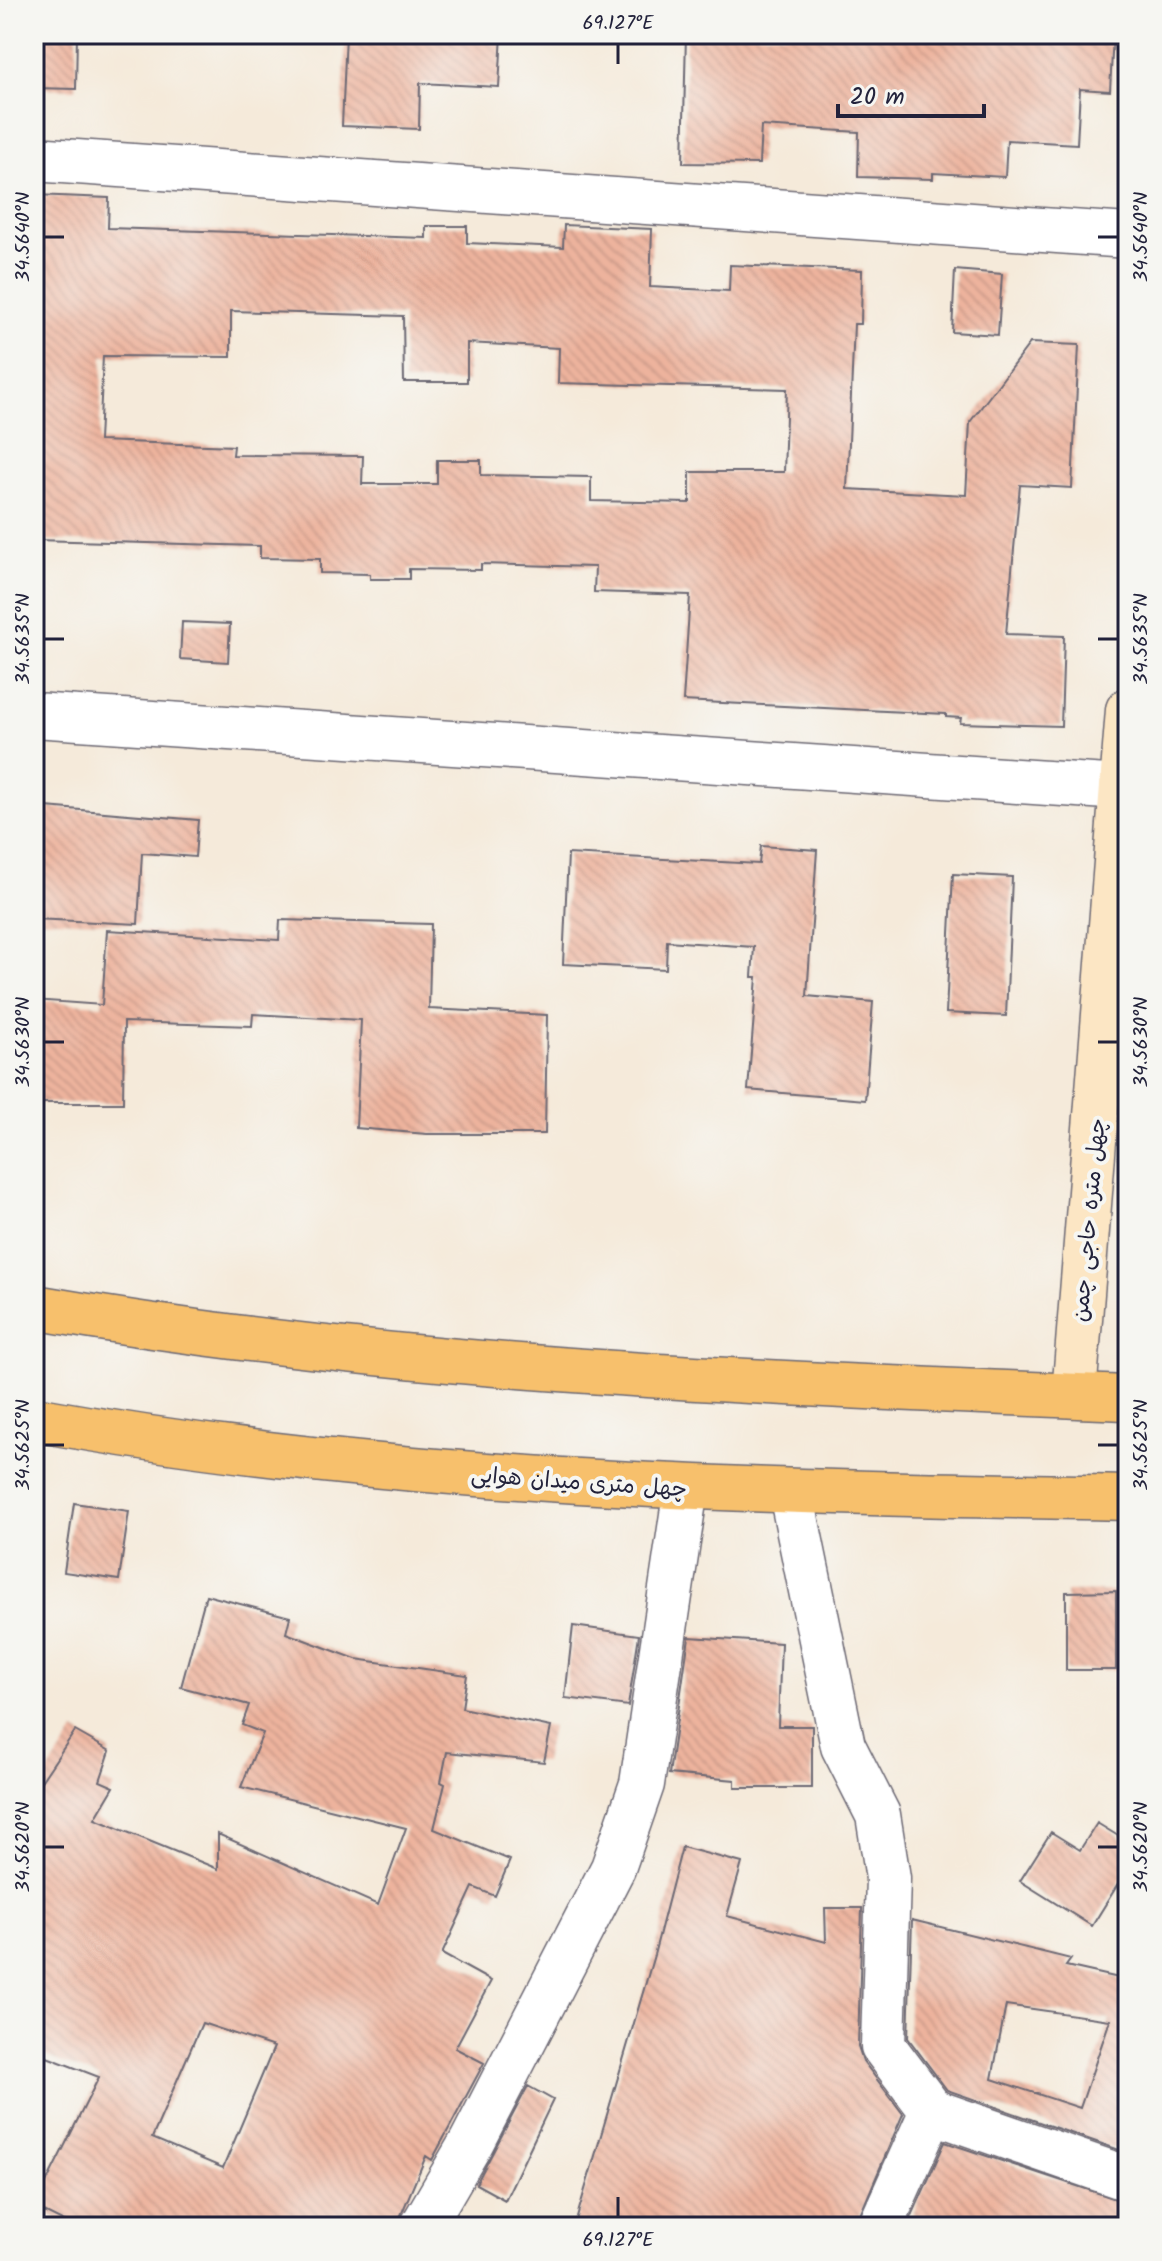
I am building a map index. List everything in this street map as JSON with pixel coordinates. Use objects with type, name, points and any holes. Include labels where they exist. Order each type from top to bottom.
[{"type":"main road","points":[[34,1307],[324,1349],[661,1375],[1128,1398]]},
{"type":"main road","name":"چهل متری میدان هوایی","points":[[34,1419],[140,1438],[402,1469],[791,1493],[1128,1498]]},
{"type":"street","points":[[34,159],[1128,236]]},
{"type":"street","name":"چهل متره حاجی چمن","points":[[1074,1395],[1128,710]]},
{"type":"street","points":[[34,715],[1122,788]]},
{"type":"street","points":[[422,2227],[471,2143],[613,1868],[642,1784],[686,1488]]},
{"type":"street","points":[[791,1493],[843,1746],[878,1815],[888,1878],[883,2046],[932,2111],[1128,2179]]},
{"type":"street","points":[[880,2227],[932,2111]]},
{"type":"building","points":[[34,34],[77,34],[76,89],[34,88]]},
{"type":"building","points":[[346,34],[502,34],[499,87],[420,83],[419,129],[342,126]]},
{"type":"building","points":[[686,34],[1113,34],[1110,91],[1080,89],[1077,144],[1007,140],[1005,177],[933,173],[933,179],[858,177],[859,132],[761,126],[759,164],[683,163]]},
{"type":"building","points":[[34,195],[109,198],[108,228],[426,238],[426,226],[467,226],[467,243],[563,247],[564,225],[652,229],[650,287],[729,291],[730,265],[862,270],[861,324],[854,324],[847,489],[966,495],[970,422],[1030,343],[1079,345],[1072,488],[1020,485],[1006,634],[1064,636],[1061,726],[960,723],[961,718],[946,717],[946,714],[683,701],[690,595],[594,592],[595,567],[481,564],[481,570],[409,569],[409,579],[370,579],[370,574],[320,573],[320,559],[260,558],[260,546],[35,540],[42,378],[34,377]],"holes":[[[231,311],[403,316],[404,382],[467,382],[467,343],[559,348],[558,383],[787,389],[784,472],[690,472],[690,503],[591,501],[591,477],[481,475],[481,460],[437,460],[437,484],[362,484],[363,456],[233,455],[234,446],[99,441],[103,356],[231,357]]]},
{"type":"building","points":[[955,270],[1002,274],[998,335],[952,332]]},
{"type":"building","points":[[182,622],[230,624],[228,662],[180,659]]},
{"type":"building","points":[[34,806],[198,820],[195,857],[142,853],[138,924],[34,919]]},
{"type":"building","points":[[761,846],[817,850],[807,996],[873,1002],[865,1100],[748,1090],[757,977],[752,977],[754,947],[667,941],[666,969],[563,964],[568,854],[759,864]]},
{"type":"building","points":[[953,874],[1012,877],[1006,1016],[946,1013]]},
{"type":"building","points":[[280,920],[431,924],[429,1009],[547,1015],[545,1134],[427,1134],[356,1128],[361,1020],[253,1014],[252,1026],[124,1022],[123,1103],[34,1103],[34,1000],[102,1005],[107,930],[279,940]]},
{"type":"building","points":[[74,1503],[129,1511],[119,1580],[64,1572]]},
{"type":"building","points":[[1116,1591],[1116,1670],[1066,1670],[1066,1592]]},
{"type":"building","points":[[206,1595],[290,1617],[286,1633],[356,1659],[467,1675],[462,1708],[551,1727],[544,1762],[447,1752],[441,1782],[445,1784],[434,1829],[510,1860],[495,1896],[473,1887],[442,1954],[491,1981],[455,2048],[484,2063],[432,2160],[426,2156],[396,2227],[74,2227],[34,2207],[99,2077],[34,2052],[34,1792],[75,1731],[110,1751],[100,1781],[114,1787],[95,1819],[218,1869],[218,1834],[378,1905],[406,1828],[241,1787],[263,1733],[242,1725],[249,1705],[181,1687]],"holes":[[[202,2023],[274,2047],[223,2168],[152,2138]]]},
{"type":"building","points":[[573,1626],[639,1635],[628,1706],[565,1698]]},
{"type":"building","points":[[689,1637],[781,1643],[778,1726],[812,1726],[812,1788],[735,1788],[735,1780],[669,1774]]},
{"type":"building","points":[[1097,1823],[1128,1842],[1128,1868],[1092,1926],[1020,1881],[1051,1832],[1080,1850]]},
{"type":"building","points":[[682,1847],[742,1863],[727,1916],[826,1942],[825,1908],[862,1908],[858,2046],[863,2061],[903,2114],[855,2227],[574,2227],[654,1955]]},
{"type":"building","points":[[912,1920],[1071,1959],[1066,1966],[1128,1980],[1128,2153],[947,2090],[908,2038]],"holes":[[[1006,2005],[1110,2020],[1080,2108],[992,2079]]]},
{"type":"building","points":[[528,2086],[553,2100],[505,2200],[476,2184]]},
{"type":"building","points":[[945,2142],[1128,2203],[1128,2227],[907,2227]]}]
